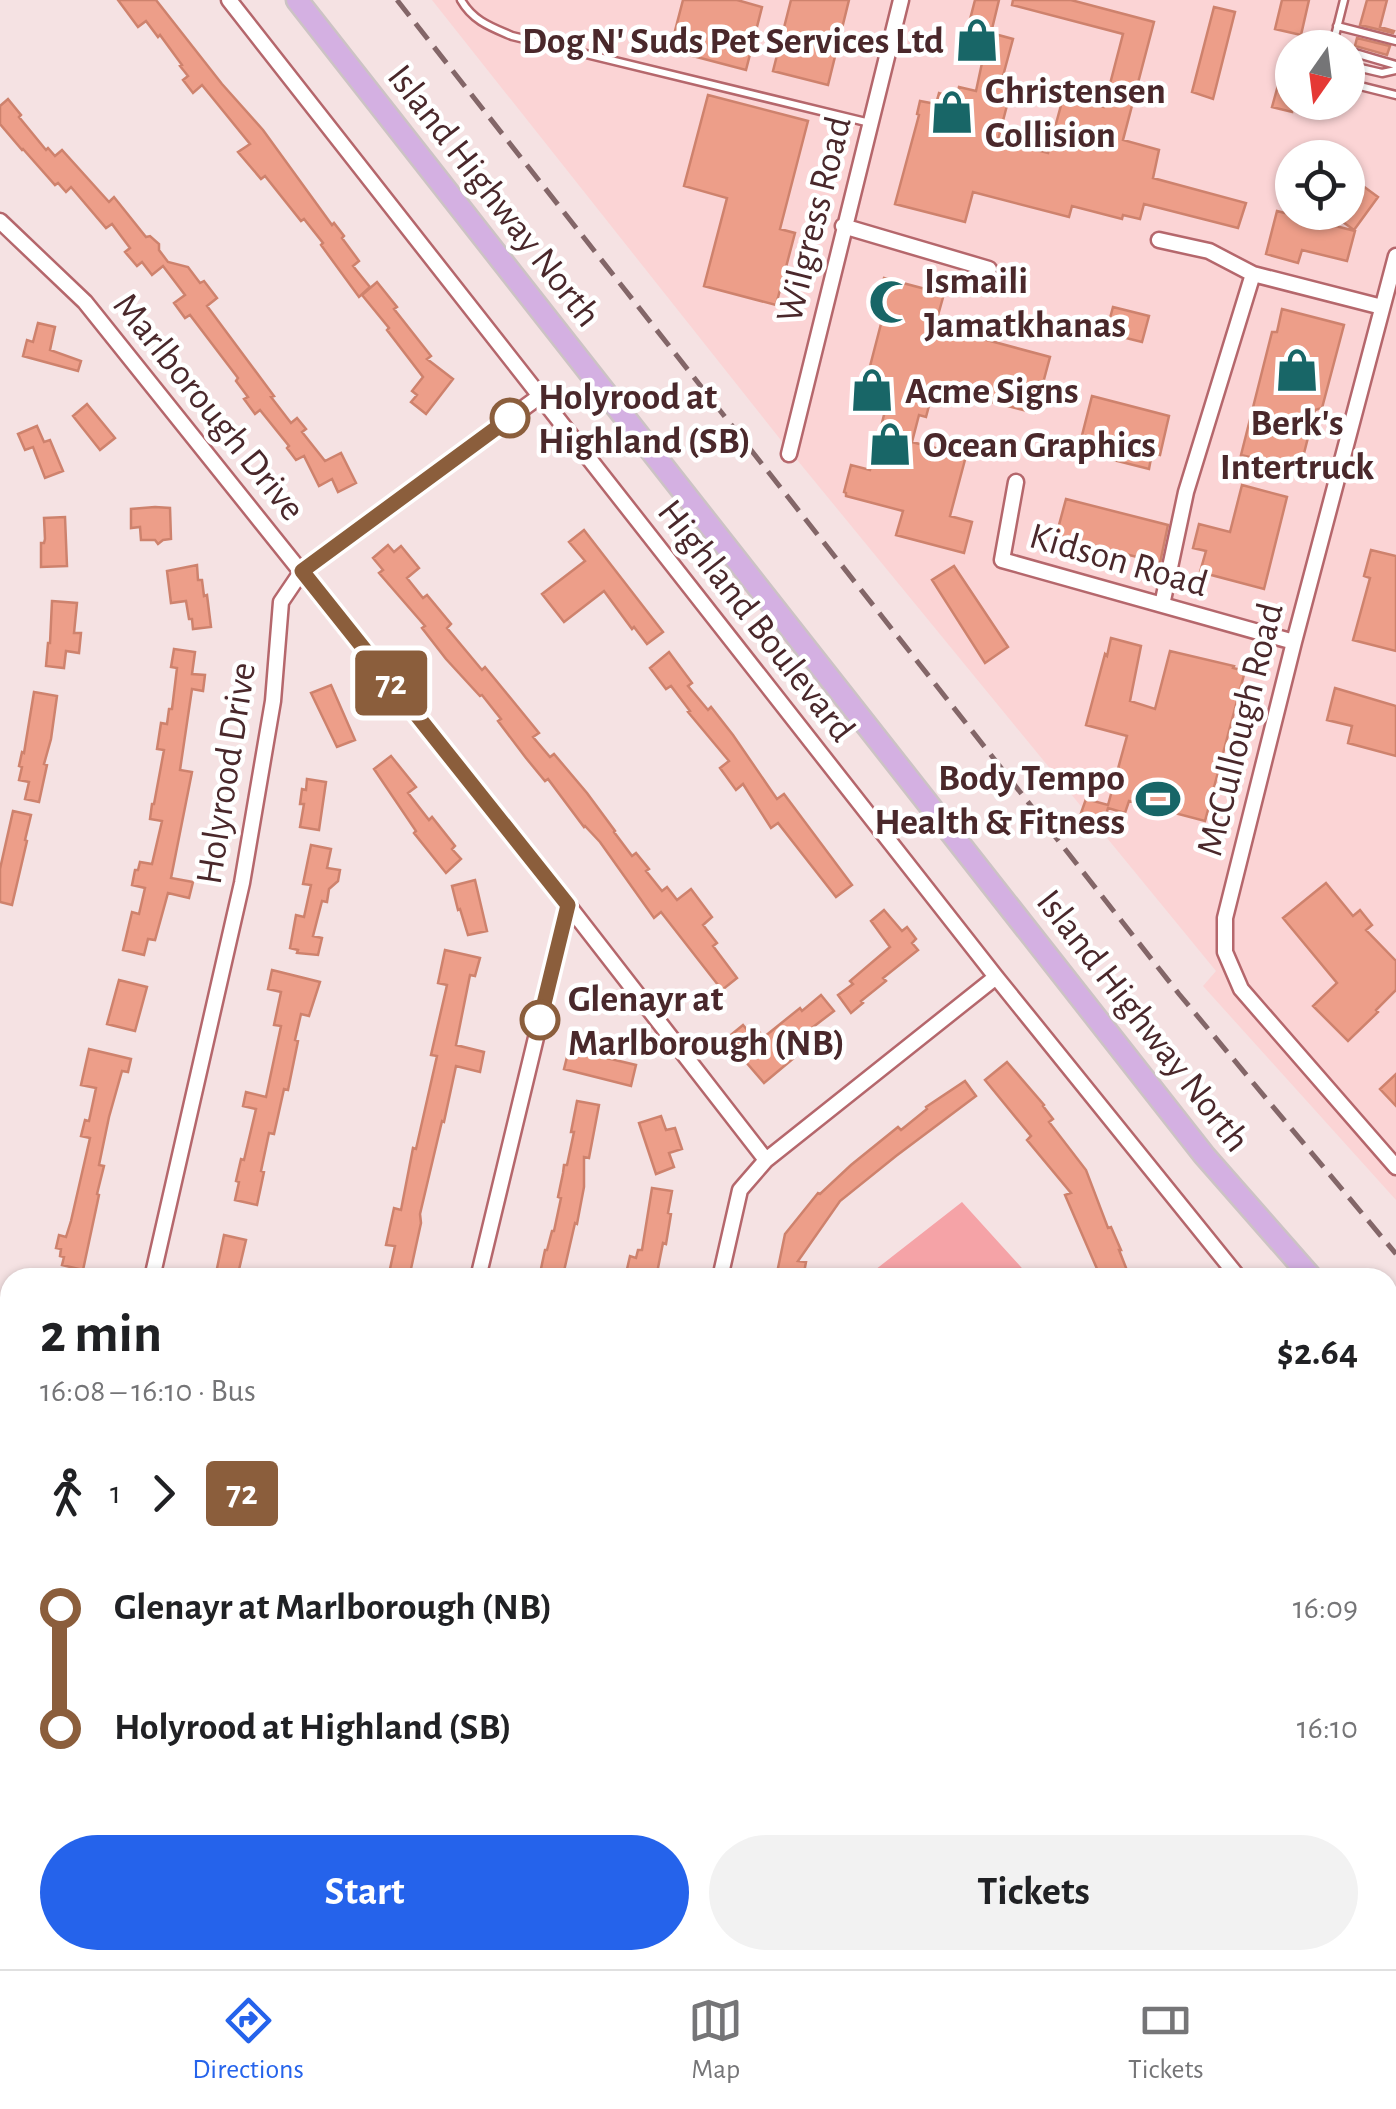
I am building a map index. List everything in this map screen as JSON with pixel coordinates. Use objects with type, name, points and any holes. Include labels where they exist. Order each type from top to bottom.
[{"type":"main road","name":"Island Highway North","points":[[297,0],[1204,1155],[1303,1268]]},
{"type":"street","name":"Highland Boulevard","points":[[229,0],[996,977],[1231,1268]]},
{"type":"street","name":"Wilgress Road","points":[[789,454],[901,0]]},
{"type":"street","name":"Marlborough Drive","points":[[0,221],[85,302],[568,905],[766,1160]]},
{"type":"street","points":[[844,226],[989,269]]},
{"type":"street","points":[[1159,240],[1209,250],[1253,274],[1382,307]]},
{"type":"street","name":"McCullough Road","points":[[1396,256],[1225,918],[1225,952],[1242,989],[1396,1167]]},
{"type":"street","points":[[1162,605],[1186,492],[1253,274]]},
{"type":"street","name":"Holyrood Drive","points":[[154,1268],[242,883],[272,701],[282,602],[302,571],[540,396]]},
{"type":"street","name":"Kidson Road","points":[[1016,482],[1002,560],[1294,642]]},
{"type":"street","points":[[480,1268],[568,905]]},
{"type":"street","points":[[722,1268],[740,1190],[766,1160],[996,977]]},
{"type":"lane","points":[[461,0],[479,23],[512,36],[870,123]]},
{"type":"lane","points":[[1336,30],[1344,0]]},
{"type":"lane","points":[[1337,26],[1396,41]]},
{"type":"lane","points":[[1365,57],[1396,67]]},
{"type":"lane","points":[[1365,70],[1382,74],[1396,67]]},
{"type":"lane","points":[[1365,87],[1396,95]]},
{"type":"shaded area","points":[[432,0],[1396,0],[1396,1200],[1203,986],[1216,971],[780,439]]},
{"type":"shaded area","points":[[962,1202],[1022,1268],[878,1268]]},
{"type":"building","points":[[118,0],[156,0],[263,130],[359,261],[353,266],[370,287],[359,297],[304,219],[301,221],[265,176],[261,179],[238,152],[250,144],[202,85],[193,93],[183,80],[188,76],[182,65],[160,35],[146,21],[138,27]]},
{"type":"building","points":[[683,0],[737,0],[762,7],[746,70],[670,50]]},
{"type":"building","points":[[791,0],[849,0],[828,85],[773,71]]},
{"type":"building","points":[[975,0],[999,0],[991,33],[1013,39],[1000,87],[1011,90],[998,140],[1048,153],[1063,98],[1104,107],[1123,34],[1012,5],[1013,0],[1071,0],[1154,22],[1123,140],[1159,150],[1153,178],[1246,203],[1238,228],[1144,204],[1140,219],[1123,215],[1122,219],[1072,206],[1069,217],[973,192],[965,222],[895,204],[920,101],[936,104],[939,93],[956,98],[959,87],[976,91],[982,63],[961,58],[963,46],[959,45]]},
{"type":"building","points":[[1282,0],[1309,0],[1302,30],[1275,29]]},
{"type":"building","points":[[1367,0],[1387,0],[1380,27],[1393,33],[1360,25]]},
{"type":"building","points":[[1214,7],[1235,12],[1213,99],[1192,92]]},
{"type":"building","points":[[1365,40],[1390,46],[1387,55],[1365,49]]},
{"type":"building","points":[[708,95],[808,121],[780,229],[795,233],[776,305],[704,286],[727,198],[684,186]]},
{"type":"building","points":[[8,99],[46,150],[55,156],[62,150],[109,202],[114,197],[146,237],[159,244],[168,262],[188,267],[200,283],[204,281],[217,298],[207,306],[274,396],[271,397],[291,423],[297,418],[306,429],[302,432],[325,461],[341,453],[356,483],[338,492],[332,479],[319,486],[304,456],[296,460],[260,410],[255,414],[244,399],[248,397],[236,381],[238,378],[190,315],[185,318],[174,303],[185,295],[163,266],[152,275],[142,262],[137,266],[125,252],[130,248],[112,224],[106,228],[71,187],[66,192],[58,183],[55,185],[0,124],[0,106]]},
{"type":"building","points":[[1365,187],[1378,197],[1365,215]]},
{"type":"building","points":[[1275,219],[1275,230],[1355,231],[1347,261],[1302,250],[1298,263],[1266,254]]},
{"type":"building","points":[[884,278],[944,294],[935,326],[1050,357],[1035,413],[934,387],[926,417],[919,415],[912,442],[966,456],[950,516],[972,522],[964,553],[896,535],[903,511],[846,496],[844,492],[851,465],[870,470],[886,407],[858,400],[882,320],[874,318]]},
{"type":"building","points":[[377,282],[431,356],[427,359],[453,379],[426,414],[411,402],[417,395],[412,391],[423,377],[362,295]]},
{"type":"building","points":[[1113,307],[1149,316],[1142,342],[1106,333]]},
{"type":"building","name":"Berk's Intertruck","points":[[1282,309],[1344,325],[1322,408],[1315,410],[1300,469],[1241,455],[1272,332],[1277,332]]},
{"type":"building","points":[[38,323],[55,327],[50,350],[81,361],[78,371],[23,356],[27,340],[33,342]]},
{"type":"building","points":[[1092,396],[1169,416],[1160,455],[1152,453],[1149,469],[1078,451]]},
{"type":"building","points":[[87,404],[115,438],[100,450],[73,416]]},
{"type":"building","points":[[37,426],[44,442],[50,440],[63,471],[45,478],[33,447],[25,450],[18,434]]},
{"type":"building","points":[[1242,485],[1287,497],[1264,589],[1200,572],[1206,551],[1193,548],[1199,524],[1230,532]]},
{"type":"building","points":[[1066,499],[1168,525],[1160,563],[1056,536]]},
{"type":"building","points":[[170,508],[171,539],[158,544],[155,540],[141,540],[140,527],[131,528],[131,509]]},
{"type":"building","points":[[65,517],[67,566],[41,567],[44,518]]},
{"type":"building","points":[[584,530],[663,632],[647,644],[604,591],[564,622],[542,594],[585,561],[569,542]]},
{"type":"building","points":[[388,545],[394,552],[401,546],[419,568],[407,578],[451,624],[447,628],[539,733],[533,737],[550,757],[554,754],[587,793],[632,856],[636,853],[649,869],[646,871],[662,891],[667,887],[677,900],[691,889],[712,917],[703,925],[717,943],[713,946],[737,978],[722,990],[661,912],[654,918],[600,842],[526,758],[482,695],[446,659],[422,628],[425,626],[379,573],[383,570],[373,558]]},
{"type":"building","points":[[1371,550],[1396,556],[1396,651],[1353,640],[1370,578],[1364,576]]},
{"type":"building","points":[[197,565],[198,580],[202,580],[204,596],[207,595],[211,627],[193,629],[186,601],[171,603],[167,571]]},
{"type":"building","points":[[954,566],[1008,647],[985,663],[932,580]]},
{"type":"building","points":[[52,601],[77,603],[74,633],[81,633],[79,653],[66,651],[64,668],[46,666]]},
{"type":"building","points":[[1111,638],[1141,646],[1130,701],[1155,709],[1170,651],[1245,671],[1205,821],[1129,801],[1125,813],[1108,808],[1103,826],[1087,822],[1089,815],[1081,813],[1086,799],[1108,805],[1127,736],[1086,725]]},
{"type":"building","points":[[174,649],[195,652],[192,674],[205,675],[203,691],[192,689],[180,770],[192,772],[171,878],[193,882],[189,898],[168,893],[155,940],[148,939],[144,955],[123,950],[132,912],[139,914],[145,888],[132,885],[135,870],[140,862],[152,864],[162,821],[150,819],[164,750],[157,749],[161,723],[167,724],[172,709],[177,668],[171,667]]},
{"type":"building","points":[[669,652],[692,683],[688,686],[708,710],[711,707],[777,799],[784,794],[852,885],[836,897],[778,823],[771,828],[743,784],[736,790],[720,768],[729,761],[671,686],[666,689],[650,668]]},
{"type":"building","points":[[331,685],[355,740],[337,747],[311,693]]},
{"type":"building","points":[[1335,688],[1396,706],[1396,756],[1348,743],[1352,726],[1327,720]]},
{"type":"building","points":[[34,692],[57,696],[39,802],[25,799],[29,782],[19,780]]},
{"type":"building","points":[[391,756],[416,787],[408,793],[455,846],[452,849],[461,859],[446,873],[414,833],[374,769]]},
{"type":"building","points":[[307,779],[326,782],[319,830],[300,827],[302,789],[306,790]]},
{"type":"building","points":[[13,811],[31,815],[12,905],[0,902],[0,869]]},
{"type":"building","points":[[311,845],[331,849],[327,868],[340,870],[338,881],[329,889],[327,902],[322,901],[313,936],[322,938],[318,955],[297,953],[298,950],[290,948],[296,915],[304,917],[311,885],[303,884]]},
{"type":"building","points":[[475,880],[487,931],[468,935],[452,886]]},
{"type":"building","points":[[1326,883],[1353,916],[1360,910],[1372,925],[1366,930],[1396,961],[1396,990],[1348,1041],[1313,1006],[1337,983],[1283,918]]},
{"type":"building","points":[[884,910],[902,931],[907,927],[918,950],[883,978],[886,981],[851,1013],[838,995],[890,947],[871,921]]},
{"type":"building","points":[[445,950],[480,958],[475,976],[470,975],[456,1045],[484,1052],[480,1072],[456,1066],[420,1214],[411,1268],[390,1268],[395,1246],[386,1245],[394,1208],[401,1210],[437,1056],[431,1055],[447,985],[438,983]]},
{"type":"building","points":[[272,970],[320,982],[309,1016],[301,1014],[288,1090],[284,1089],[274,1134],[269,1133],[257,1205],[235,1200],[239,1182],[236,1181],[256,1109],[243,1106],[246,1092],[266,1097],[281,1026],[274,1025],[281,992],[268,989]]},
{"type":"building","points":[[119,980],[147,987],[135,1031],[107,1024]]},
{"type":"building","points":[[821,995],[834,1011],[787,1047],[795,1057],[764,1083],[726,1039],[743,1025],[754,1038],[760,1033],[764,1037]]},
{"type":"building","points":[[89,1049],[131,1059],[128,1072],[122,1071],[109,1117],[99,1165],[104,1166],[83,1268],[75,1268],[62,1265],[64,1257],[60,1256],[61,1249],[56,1248],[59,1235],[66,1237],[71,1221],[90,1138],[81,1136],[85,1120],[89,1121],[96,1088],[81,1085]]},
{"type":"building","points":[[569,1049],[636,1065],[631,1086],[564,1069]]},
{"type":"building","points":[[1007,1062],[1044,1105],[1053,1119],[1049,1122],[1086,1170],[1126,1268],[1097,1268],[1065,1195],[1071,1193],[985,1080]]},
{"type":"building","points":[[1396,1074],[1396,1106],[1380,1089]]},
{"type":"building","points":[[965,1081],[976,1096],[840,1201],[798,1261],[806,1262],[805,1268],[778,1268],[785,1234],[818,1193]]},
{"type":"building","points":[[577,1101],[599,1105],[589,1158],[584,1157],[584,1187],[565,1268],[541,1268],[554,1231]]},
{"type":"building","points":[[661,1116],[666,1130],[675,1128],[682,1149],[669,1153],[674,1167],[656,1174],[639,1123]]},
{"type":"building","points":[[652,1188],[672,1191],[666,1244],[663,1243],[658,1268],[627,1268],[630,1256],[636,1258],[638,1250],[642,1250]]},
{"type":"building","points":[[224,1235],[246,1240],[239,1268],[217,1268]]},
{"type":"railway","points":[[397,0],[1179,994],[1396,1254]]},
{"type":"bus line","name":"72","points":[[510,418],[302,571],[568,905],[540,1020]]},
{"type":"place","name":"Dog N' Suds Pet Services Ltd","points":[[977,40]]},
{"type":"place","name":"Christensen Collision","points":[[952,112]]},
{"type":"place","name":"Ismaili Jamatkhanas","points":[[891,302]]},
{"type":"place","name":"Berk's Intertruck","points":[[1297,370]]},
{"type":"place","name":"Acme Signs","points":[[872,390]]},
{"type":"place","name":"Holyrood at Highland (SB)","points":[[510,418]]},
{"type":"place","name":"Ocean Graphics","points":[[890,444]]},
{"type":"place","name":"Body Tempo Health & Fitness","points":[[1158,799]]},
{"type":"place","name":"Glenayr at Marlborough (NB)","points":[[540,1020]]}]
